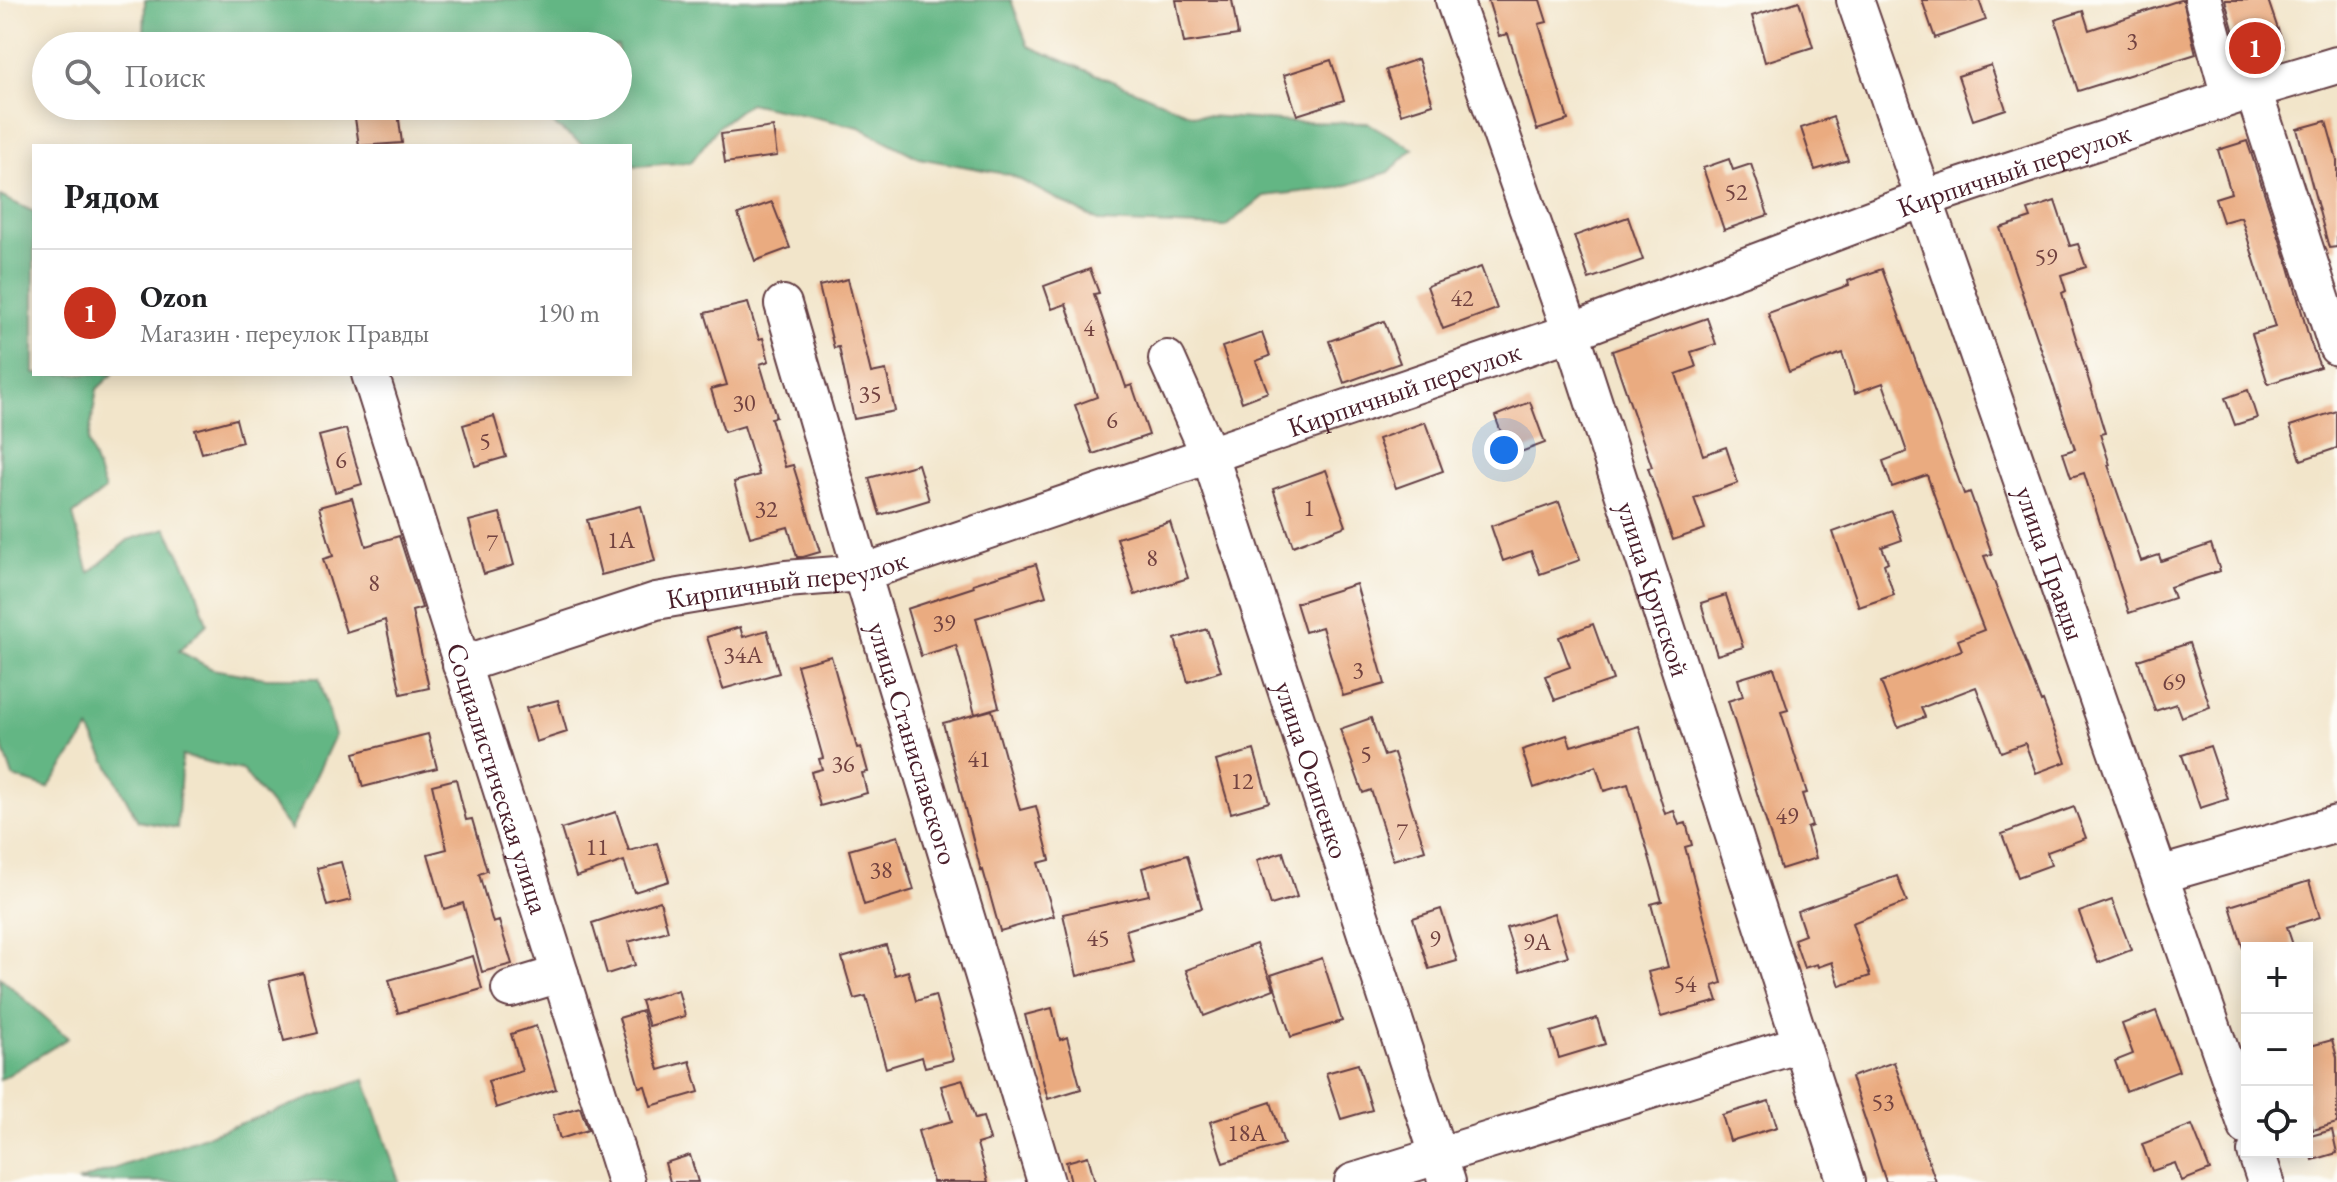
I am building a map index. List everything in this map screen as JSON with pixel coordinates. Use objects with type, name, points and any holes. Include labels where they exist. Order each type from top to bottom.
[{"type":"street","name":"улица Крупской","points":[[1454,0],[1571,332],[1846,1182]]},
{"type":"street","name":"улица Правды","points":[[1855,0],[2241,1110]]},
{"type":"street","points":[[2203,0],[2242,93],[2337,347]]},
{"type":"street","name":"Кирпичный переулок","points":[[461,665],[656,601],[786,579],[862,573],[1571,332],[1923,199],[2242,93],[2337,65]]},
{"type":"street","name":"улица Станиславского","points":[[783,304],[1046,1182]]},
{"type":"street","name":"улица Осипенко","points":[[1167,359],[1210,456],[1443,1169]]},
{"type":"street","name":"Социалистическая улица","points":[[371,376],[626,1182]]},
{"type":"street","points":[[2160,875],[2337,824]]},
{"type":"street","points":[[510,989],[560,974]]},
{"type":"street","points":[[1353,1182],[1443,1169],[1800,1044]]},
{"type":"street","points":[[2258,1158],[2266,1182]]},
{"type":"green space","points":[[145,0],[1011,0],[1028,46],[1193,115],[1293,122],[1368,123],[1413,149],[1389,172],[1338,188],[1264,196],[1225,227],[1100,222],[1011,175],[919,158],[859,127],[749,103],[719,126],[691,162],[637,166],[632,165],[632,144],[581,144],[548,120],[632,120],[632,32],[144,32]]},
{"type":"green space","points":[[0,196],[32,211],[32,376],[111,376],[97,389],[88,443],[105,490],[73,515],[89,573],[128,540],[166,528],[194,583],[207,624],[179,651],[212,669],[266,678],[319,678],[335,735],[291,830],[242,770],[182,756],[177,828],[138,821],[89,729],[48,788],[13,777],[0,739]]},
{"type":"green space","points":[[0,977],[68,1038],[0,1080]]},
{"type":"green space","points":[[365,1079],[399,1182],[77,1182]]},
{"type":"building","points":[[1176,0],[1232,0],[1238,35],[1184,43]]},
{"type":"building","points":[[1488,0],[1540,0],[1547,22],[1539,24],[1568,120],[1537,130],[1508,34],[1499,36]]},
{"type":"building","points":[[1922,0],[1979,0],[1986,20],[1935,38]]},
{"type":"building","points":[[2183,0],[2196,54],[2078,91],[2055,20],[2083,11],[2089,30]]},
{"type":"building","points":[[2225,0],[2268,0],[2284,47],[2252,58],[2244,38],[2236,40]]},
{"type":"building","points":[[1799,1],[1813,47],[1765,62],[1752,16]]},
{"type":"building","points":[[1418,59],[1433,104],[1401,114],[1386,70]]},
{"type":"building","points":[[1331,60],[1344,100],[1297,115],[1284,75]]},
{"type":"building","points":[[1991,65],[2006,109],[1973,120],[1958,76]]},
{"type":"building","points":[[1833,117],[1848,160],[1815,170],[1801,128]]},
{"type":"building","points":[[355,120],[399,120],[402,143],[359,144]]},
{"type":"building","points":[[2326,121],[2337,160],[2337,247],[2329,248],[2297,129]]},
{"type":"building","points":[[773,127],[777,156],[725,163],[721,134]]},
{"type":"building","points":[[2247,141],[2320,367],[2268,384],[2252,334],[2275,327],[2241,217],[2223,222],[2215,198],[2231,193],[2218,150]]},
{"type":"building","points":[[1729,159],[1733,170],[1751,164],[1768,215],[1724,230],[1703,168]]},
{"type":"building","points":[[2055,201],[2070,246],[2078,244],[2086,267],[2061,275],[2066,291],[2062,293],[2105,433],[2100,434],[2108,465],[2141,561],[2159,555],[2161,561],[2211,544],[2220,571],[2170,587],[2174,598],[2129,613],[2084,473],[2071,477],[2063,453],[2075,449],[2000,228],[2031,218],[2028,210]]},
{"type":"building","points":[[772,202],[790,248],[755,261],[738,214]]},
{"type":"building","points":[[1628,217],[1643,260],[1589,279],[1574,236]]},
{"type":"building","points":[[1481,267],[1497,309],[1443,329],[1427,286]]},
{"type":"building","points":[[1090,269],[1099,293],[1094,294],[1126,387],[1132,385],[1149,435],[1093,454],[1075,405],[1097,397],[1066,304],[1052,309],[1044,286]]},
{"type":"building","points":[[1882,269],[1964,494],[1970,492],[1992,554],[1984,556],[2066,762],[2036,773],[2025,743],[2001,752],[1976,687],[1921,708],[1925,717],[1898,727],[1881,682],[1962,650],[1958,640],[1984,630],[1927,475],[1892,487],[1883,461],[1907,452],[1883,383],[1855,393],[1842,353],[1789,372],[1768,313],[1849,285],[1848,281]]},
{"type":"building","points":[[848,279],[871,373],[886,370],[895,411],[854,419],[839,347],[834,348],[819,286]]},
{"type":"building","points":[[748,303],[769,361],[760,364],[776,417],[771,418],[785,467],[793,465],[820,552],[803,557],[797,557],[788,527],[750,537],[734,482],[759,475],[744,426],[724,432],[711,389],[727,385],[705,313]]},
{"type":"building","points":[[1707,318],[1716,344],[1691,352],[1696,367],[1676,374],[1703,455],[1726,447],[1738,483],[1694,498],[1705,529],[1673,540],[1648,468],[1652,467],[1612,351]]},
{"type":"building","points":[[1384,321],[1400,363],[1344,383],[1329,341]]},
{"type":"building","points":[[1262,333],[1270,356],[1256,361],[1268,392],[1242,402],[1222,347]]},
{"type":"building","points":[[2248,390],[2257,418],[2235,425],[2225,398]]},
{"type":"building","points":[[1530,402],[1545,443],[1510,456],[1495,416]]},
{"type":"building","points":[[2337,411],[2337,448],[2301,460],[2290,426]]},
{"type":"building","points":[[494,416],[506,457],[475,466],[463,425]]},
{"type":"building","points":[[236,419],[242,442],[202,453],[195,430]]},
{"type":"building","points":[[1425,422],[1443,471],[1396,488],[1378,439]]},
{"type":"building","points":[[346,429],[362,484],[335,492],[319,436]]},
{"type":"building","points":[[918,464],[929,500],[880,515],[869,478]]},
{"type":"building","points":[[1326,470],[1346,526],[1293,546],[1273,489]]},
{"type":"building","points":[[352,498],[366,546],[399,536],[422,608],[412,611],[429,688],[401,694],[385,620],[346,632],[323,559],[333,556],[319,507]]},
{"type":"building","points":[[1559,502],[1580,560],[1540,574],[1531,551],[1503,561],[1491,526]]},
{"type":"building","points":[[641,506],[655,561],[601,575],[587,520]]},
{"type":"building","points":[[1892,511],[1902,540],[1882,547],[1894,595],[1859,607],[1833,532]]},
{"type":"building","points":[[500,513],[514,565],[484,574],[469,521]]},
{"type":"building","points":[[1170,522],[1188,578],[1135,595],[1117,538]]},
{"type":"building","points":[[1036,564],[1046,596],[976,618],[999,707],[975,714],[956,645],[921,656],[907,609]]},
{"type":"building","points":[[1356,584],[1385,684],[1343,696],[1322,627],[1305,632],[1296,603]]},
{"type":"building","points":[[1726,595],[1743,647],[1717,655],[1701,603]]},
{"type":"building","points":[[1593,624],[1613,680],[1555,700],[1545,676],[1570,667],[1559,637]]},
{"type":"building","points":[[740,627],[743,637],[767,630],[779,673],[723,689],[707,637]]},
{"type":"building","points":[[1207,629],[1221,671],[1188,682],[1175,639]]},
{"type":"building","points":[[2189,643],[2210,707],[2181,717],[2176,704],[2155,711],[2138,660]]},
{"type":"building","points":[[831,656],[857,748],[861,747],[868,772],[862,773],[867,793],[820,806],[811,772],[822,769],[819,759],[823,758],[797,665]]},
{"type":"building","points":[[1774,668],[1788,710],[1781,712],[1807,793],[1802,794],[1812,826],[1807,828],[1816,858],[1781,869],[1728,701],[1743,696],[1738,679]]},
{"type":"building","points":[[558,700],[567,732],[536,742],[526,708]]},
{"type":"building","points":[[992,710],[1020,810],[1036,806],[1050,860],[1038,863],[1054,916],[1000,931],[981,871],[943,723]]},
{"type":"building","points":[[1371,718],[1384,756],[1394,753],[1425,850],[1393,860],[1371,790],[1363,793],[1340,729]]},
{"type":"building","points":[[1639,726],[1665,814],[1674,811],[1679,825],[1686,823],[1692,845],[1685,847],[1722,983],[1713,986],[1718,1001],[1661,1017],[1648,972],[1668,967],[1651,904],[1662,901],[1628,784],[1604,791],[1596,766],[1534,788],[1522,750],[1567,735],[1571,746]]},
{"type":"building","points":[[428,734],[437,768],[363,787],[354,753]]},
{"type":"building","points":[[2210,746],[2228,799],[2200,808],[2182,755]]},
{"type":"building","points":[[1254,750],[1269,802],[1231,813],[1216,761]]},
{"type":"building","points":[[456,779],[466,820],[472,819],[487,871],[479,874],[493,923],[499,921],[512,964],[482,972],[463,903],[444,909],[428,854],[447,849],[432,785]]},
{"type":"building","points":[[2074,807],[2086,838],[2047,852],[2051,865],[2018,877],[2002,834]]},
{"type":"building","points":[[616,812],[629,851],[657,843],[669,881],[634,892],[624,861],[576,877],[561,829]]},
{"type":"building","points":[[898,836],[914,890],[864,905],[849,850]]},
{"type":"building","points":[[1283,852],[1297,897],[1271,905],[1257,860]]},
{"type":"building","points":[[1187,855],[1202,908],[1126,930],[1134,962],[1077,976],[1063,914],[1149,895],[1142,868]]},
{"type":"building","points":[[341,862],[351,900],[327,906],[317,868]]},
{"type":"building","points":[[1897,876],[1907,902],[1852,923],[1870,976],[1840,986],[1832,962],[1804,968],[1794,939],[1805,935],[1797,911]]},
{"type":"building","points":[[2309,881],[2320,917],[2287,927],[2292,942],[2241,942],[2230,906]]},
{"type":"building","points":[[2112,900],[2131,950],[2098,963],[2079,912]]},
{"type":"building","points":[[660,901],[668,931],[628,942],[635,965],[607,974],[592,923]]},
{"type":"building","points":[[1441,909],[1457,961],[1429,969],[1413,918]]},
{"type":"building","points":[[1554,913],[1568,956],[1520,971],[1506,928]]},
{"type":"building","points":[[1256,944],[1274,989],[1204,1016],[1186,970]]},
{"type":"building","points":[[886,945],[895,975],[908,971],[916,1001],[935,995],[953,1060],[925,1067],[922,1057],[886,1068],[866,996],[854,999],[842,958]]},
{"type":"building","points":[[473,956],[482,989],[398,1013],[389,980]]},
{"type":"building","points":[[1322,958],[1342,1021],[1291,1037],[1271,975]]},
{"type":"building","points":[[303,973],[318,1033],[284,1041],[269,981]]},
{"type":"building","points":[[678,990],[685,1016],[649,1026],[641,1001]]},
{"type":"building","points":[[1052,1008],[1060,1040],[1067,1037],[1081,1089],[1048,1099],[1025,1015]]},
{"type":"building","points":[[642,1011],[659,1070],[690,1061],[699,1092],[651,1106],[645,1086],[639,1087],[619,1018]]},
{"type":"building","points":[[2156,1011],[2179,1071],[2126,1091],[2115,1061],[2133,1054],[2122,1024]]},
{"type":"building","points":[[1597,1018],[1605,1044],[1559,1058],[1551,1032]]},
{"type":"building","points":[[536,1026],[556,1089],[496,1108],[488,1081],[522,1071],[511,1034]]},
{"type":"building","points":[[2332,1040],[2337,1057],[2337,1123],[2313,1130],[2313,1086],[2313,1045]]},
{"type":"building","points":[[1894,1062],[1936,1182],[1886,1182],[1851,1077]]},
{"type":"building","points":[[1358,1064],[1372,1110],[1341,1119],[1326,1073]]},
{"type":"building","points":[[963,1080],[975,1119],[983,1117],[990,1140],[977,1144],[988,1182],[933,1182],[918,1131],[952,1121],[941,1086]]},
{"type":"building","points":[[1769,1101],[1777,1127],[1730,1141],[1722,1115]]},
{"type":"building","points":[[1271,1102],[1284,1144],[1223,1163],[1210,1122]]},
{"type":"building","points":[[580,1107],[588,1130],[560,1139],[553,1115]]},
{"type":"building","points":[[2192,1125],[2210,1170],[2182,1181],[2175,1163],[2152,1171],[2142,1144]]},
{"type":"building","points":[[2332,1130],[2337,1153],[2313,1160],[2313,1135]]},
{"type":"building","points":[[690,1155],[698,1182],[670,1182],[665,1163]]},
{"type":"building","points":[[1088,1156],[1095,1182],[1071,1182],[1066,1162]]},
{"type":"place","name":"Ozon","points":[[2255,48]]}]
